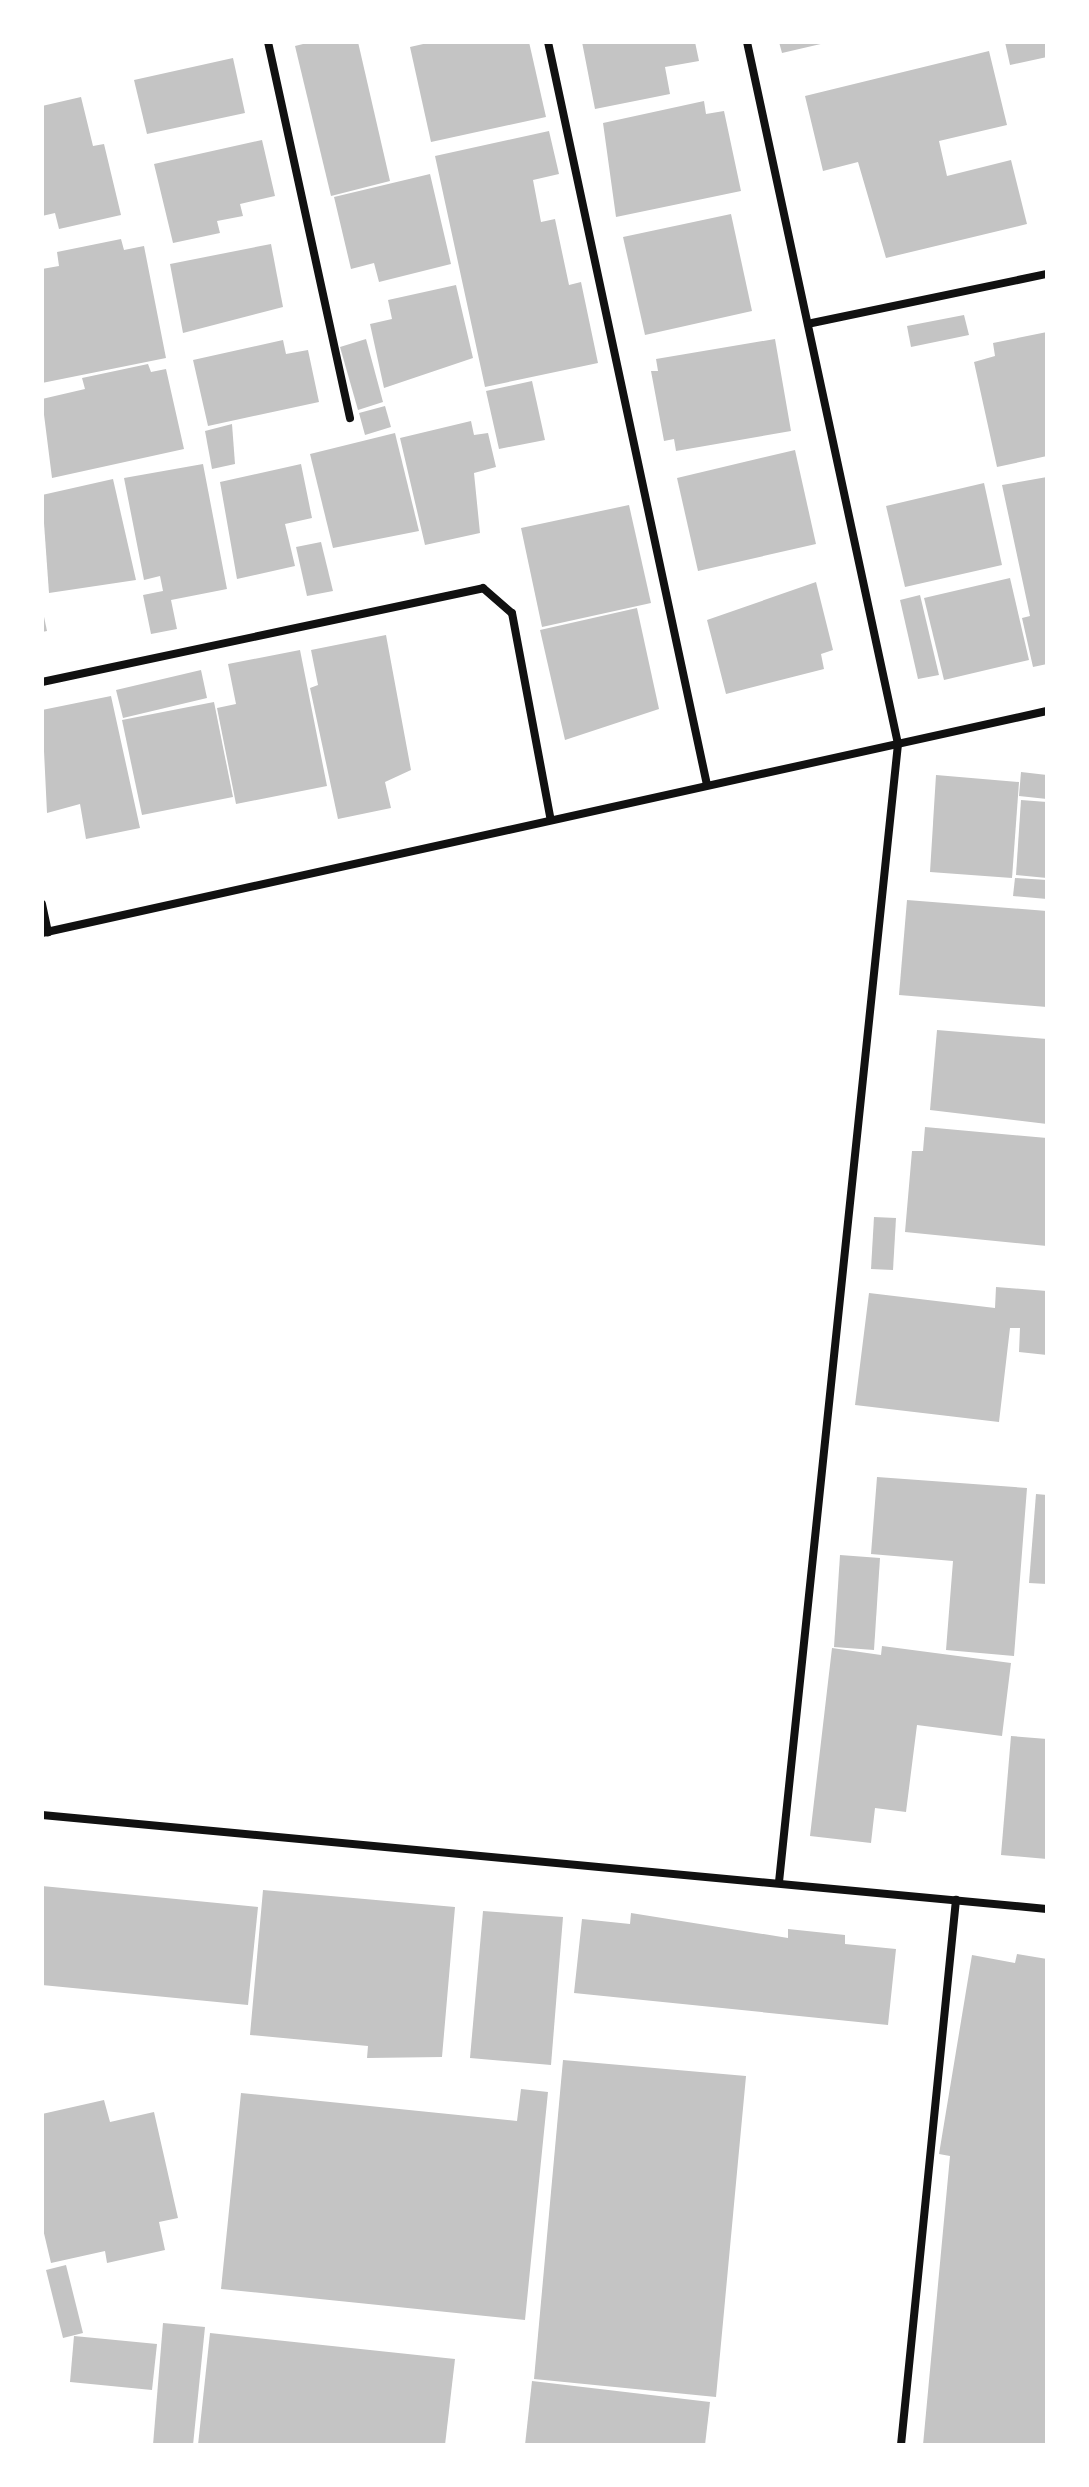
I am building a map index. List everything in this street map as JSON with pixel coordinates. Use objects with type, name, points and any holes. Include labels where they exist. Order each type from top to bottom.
[{"type":"street","points":[[268,42],[350,418]]},
{"type":"street","points":[[548,42],[707,785]]},
{"type":"street","points":[[747,42],[812,323],[898,744],[779,1881]]},
{"type":"street","points":[[812,323],[1047,274]]},
{"type":"street","points":[[42,682],[483,588],[512,613],[550,817]]},
{"type":"street","points":[[42,904],[45,932],[550,817],[1047,711]]},
{"type":"street","points":[[42,1815],[779,1881],[1047,1909]]},
{"type":"street","points":[[901,2445],[956,1900]]},
{"type":"building","points":[[311,42],[358,42],[390,181],[331,196],[295,46]]},
{"type":"building","points":[[432,42],[529,42],[546,117],[431,142],[410,47]]},
{"type":"building","points":[[582,42],[695,42],[699,61],[665,67],[670,94],[595,109]]},
{"type":"building","points":[[779,42],[825,42],[825,43],[782,53]]},
{"type":"building","points":[[1005,42],[1047,42],[1047,57],[1010,65]]},
{"type":"building","points":[[989,51],[1007,125],[939,141],[947,176],[1011,160],[1027,224],[886,258],[858,162],[823,171],[805,96]]},
{"type":"building","points":[[233,58],[245,113],[147,134],[134,80]]},
{"type":"building","points":[[81,97],[93,146],[104,144],[121,215],[59,229],[55,213],[42,216],[42,106]]},
{"type":"building","points":[[704,101],[706,114],[724,111],[741,191],[616,217],[603,123]]},
{"type":"building","points":[[549,131],[559,174],[533,180],[541,222],[555,219],[569,285],[581,282],[598,363],[485,387],[435,156]]},
{"type":"building","points":[[262,140],[275,196],[240,204],[243,216],[217,221],[220,233],[173,243],[154,164]]},
{"type":"building","points":[[430,174],[451,264],[379,282],[374,263],[351,269],[334,197]]},
{"type":"building","points":[[731,214],[752,311],[645,335],[623,237]]},
{"type":"building","points":[[121,239],[124,250],[144,246],[166,358],[42,383],[42,269],[59,266],[57,252]]},
{"type":"building","points":[[271,244],[283,307],[183,333],[170,264]]},
{"type":"building","points":[[456,285],[473,358],[384,388],[370,324],[392,319],[388,300]]},
{"type":"building","points":[[964,315],[969,335],[911,347],[907,326]]},
{"type":"building","points":[[1047,332],[1047,456],[997,467],[974,362],[995,356],[993,343]]},
{"type":"building","points":[[366,339],[383,402],[358,410],[340,347]]},
{"type":"building","points":[[775,339],[791,431],[676,451],[674,439],[664,441],[651,371],[658,371],[656,359]]},
{"type":"building","points":[[283,340],[286,354],[308,350],[319,402],[208,426],[193,360]]},
{"type":"building","points":[[148,364],[151,372],[166,369],[184,449],[52,478],[42,399],[85,389],[82,378]]},
{"type":"building","points":[[532,381],[545,440],[499,449],[486,391]]},
{"type":"building","points":[[385,406],[391,427],[365,435],[359,413]]},
{"type":"building","points":[[471,421],[474,435],[488,433],[496,467],[474,473],[480,533],[425,545],[400,438]]},
{"type":"building","points":[[232,424],[235,464],[212,469],[205,431]]},
{"type":"building","points":[[395,433],[419,531],[333,548],[310,454]]},
{"type":"building","points":[[795,450],[816,544],[698,571],[677,478]]},
{"type":"building","points":[[203,464],[227,589],[171,600],[177,629],[151,634],[143,595],[163,591],[160,576],[144,580],[124,478]]},
{"type":"building","points":[[301,464],[312,518],[285,524],[295,566],[237,579],[220,482]]},
{"type":"building","points":[[1047,477],[1047,664],[1033,667],[1022,618],[1030,616],[1002,485]]},
{"type":"building","points":[[113,479],[136,580],[49,593],[42,495]]},
{"type":"building","points":[[984,483],[1002,565],[905,587],[886,506]]},
{"type":"building","points":[[629,505],[651,603],[542,627],[521,528]]},
{"type":"building","points":[[321,542],[333,591],[307,596],[296,547]]},
{"type":"building","points":[[1010,578],[1029,660],[944,680],[924,598]]},
{"type":"building","points":[[816,582],[833,650],[821,654],[824,669],[726,694],[707,620]]},
{"type":"building","points":[[920,595],[939,675],[918,679],[900,600]]},
{"type":"building","points":[[637,608],[659,709],[565,740],[540,630]]},
{"type":"building","points":[[42,613],[47,631],[42,632]]},
{"type":"building","points":[[386,635],[411,770],[385,782],[391,808],[338,819],[310,688],[318,685],[311,650]]},
{"type":"building","points":[[300,650],[327,786],[236,804],[217,708],[236,704],[228,664]]},
{"type":"building","points":[[201,670],[207,698],[123,718],[116,690]]},
{"type":"building","points":[[111,696],[140,828],[86,839],[80,804],[47,813],[42,710]]},
{"type":"building","points":[[214,702],[233,797],[142,815],[122,720]]},
{"type":"building","points":[[1021,772],[1047,775],[1047,799],[1019,796]]},
{"type":"building","points":[[936,775],[1019,782],[1012,878],[930,872]]},
{"type":"building","points":[[1021,800],[1047,802],[1047,878],[1016,875]]},
{"type":"building","points":[[1015,878],[1047,880],[1047,899],[1013,896]]},
{"type":"building","points":[[907,900],[1047,911],[1047,1007],[899,995]]},
{"type":"building","points":[[937,1030],[1047,1039],[1047,1124],[930,1110]]},
{"type":"building","points":[[925,1127],[1047,1138],[1047,1246],[905,1232],[912,1151],[923,1151]]},
{"type":"building","points":[[874,1217],[896,1218],[893,1270],[871,1269]]},
{"type":"building","points":[[996,1287],[1047,1291],[1047,1355],[1019,1352],[1020,1328],[1010,1328],[999,1422],[855,1405],[869,1293],[995,1308]]},
{"type":"building","points":[[877,1477],[1027,1488],[1014,1656],[946,1650],[953,1561],[871,1554]]},
{"type":"building","points":[[1036,1494],[1047,1495],[1047,1584],[1029,1583]]},
{"type":"building","points":[[840,1555],[880,1558],[874,1650],[834,1647]]},
{"type":"building","points":[[882,1646],[1011,1663],[1002,1736],[917,1725],[906,1812],[875,1808],[871,1843],[810,1836],[832,1648],[881,1655]]},
{"type":"building","points":[[1011,1736],[1047,1739],[1047,1859],[1001,1855]]},
{"type":"building","points":[[42,1886],[258,1907],[248,2005],[42,1985]]},
{"type":"building","points":[[263,1890],[455,1907],[442,2057],[367,2058],[368,2046],[250,2035]]},
{"type":"building","points":[[483,1911],[563,1917],[551,2065],[470,2058]]},
{"type":"building","points":[[631,1913],[788,1938],[788,1929],[845,1935],[845,1944],[896,1949],[888,2025],[574,1993],[582,1919],[630,1924]]},
{"type":"building","points":[[1017,1954],[1047,1959],[1047,2445],[923,2445],[950,2156],[939,2154],[972,1955],[1015,1963]]},
{"type":"building","points":[[563,2060],[746,2076],[716,2397],[534,2379]]},
{"type":"building","points":[[521,2089],[548,2092],[525,2320],[221,2289],[241,2093],[517,2121]]},
{"type":"building","points":[[104,2100],[110,2122],[154,2112],[178,2218],[159,2222],[165,2250],[107,2263],[105,2251],[51,2263],[42,2225],[42,2114]]},
{"type":"building","points":[[66,2265],[83,2333],[63,2338],[46,2270]]},
{"type":"building","points":[[163,2323],[205,2327],[193,2445],[153,2445]]},
{"type":"building","points":[[210,2333],[455,2359],[445,2445],[198,2445]]},
{"type":"building","points":[[74,2336],[157,2344],[152,2390],[70,2382]]},
{"type":"building","points":[[532,2381],[710,2402],[705,2445],[525,2445]]}]
